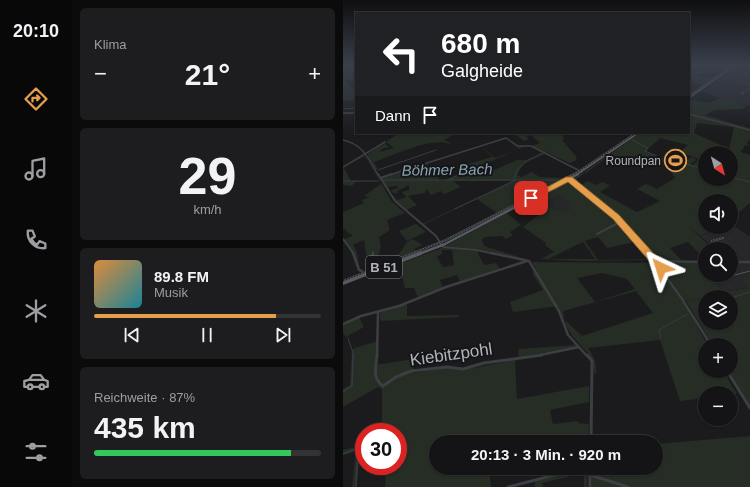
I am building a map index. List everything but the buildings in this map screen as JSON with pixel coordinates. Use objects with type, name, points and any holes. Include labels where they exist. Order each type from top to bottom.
[{"type":"main road","points":[[690,97],[703,88]]},
{"type":"main road","name":"B 51","points":[[343,283],[369,271],[447,242],[582,172],[637,134]]},
{"type":"street","points":[[743,92],[750,88]]},
{"type":"street","points":[[690,93],[695,93]]},
{"type":"street","points":[[343,113],[355,113]]},
{"type":"street","points":[[690,114],[750,130]]},
{"type":"street","points":[[380,178],[423,163],[506,138],[518,146],[531,146],[582,172]]},
{"type":"street","points":[[343,140],[351,142],[367,154],[395,201],[436,236],[440,244],[445,248],[475,250],[529,261],[559,311],[568,335],[591,358],[591,435]]},
{"type":"street","points":[[343,167],[385,142]]},
{"type":"street","points":[[569,178],[620,222],[655,261],[681,297],[707,338]]},
{"type":"street","points":[[565,181],[572,181]]},
{"type":"street","points":[[597,234],[620,222]]},
{"type":"street","points":[[343,239],[354,254],[359,270],[362,271]]},
{"type":"street","points":[[369,271],[373,252]]},
{"type":"street","points":[[343,324],[361,316],[378,312],[529,261]]},
{"type":"street","points":[[655,261],[698,262]]},
{"type":"street","points":[[738,262],[750,262]]},
{"type":"street","name":"Kiebitzpohl","points":[[378,312],[379,323],[375,377],[378,383],[383,386],[411,371],[447,366],[463,368],[483,363],[550,354],[579,346]]},
{"type":"street","points":[[731,378],[750,408]]},
{"type":"street","points":[[508,487],[555,475]]},
{"type":"street","points":[[590,487],[590,475],[629,487]]},
{"type":"shaded area","points":[[343,88],[352,88],[355,90],[355,102],[353,100],[343,101]]},
{"type":"shaded area","points":[[707,88],[750,88],[750,106],[734,103],[702,91]]},
{"type":"shaded area","points":[[721,98],[747,106],[743,109],[715,110],[705,115],[742,126],[750,118],[743,126],[750,128],[750,139],[747,143],[750,146],[746,145],[740,152],[750,155],[750,203],[738,213],[738,194],[698,194],[698,234],[702,234],[699,235],[689,227],[705,242],[698,242],[698,252],[688,242],[670,248],[682,261],[656,261],[620,220],[573,178],[585,173],[576,179],[581,185],[588,181],[596,185],[603,182],[610,186],[600,192],[637,212],[660,201],[637,189],[646,184],[657,189],[675,178],[663,161],[609,156],[586,173],[584,172],[639,134],[690,134],[690,99],[708,103]]},
{"type":"shaded area","points":[[398,134],[455,134],[444,140],[451,143],[449,144],[442,142],[423,145],[374,162],[378,169],[376,170],[368,159],[368,154],[385,143],[389,147],[382,149],[379,152],[394,148],[386,142]]},
{"type":"shaded area","points":[[514,134],[562,134],[564,139],[562,140],[575,155],[577,160],[570,163],[532,146],[540,143],[531,135],[526,137],[529,139],[524,141]]},
{"type":"shaded area","points":[[506,139],[519,147],[528,145],[519,149]]},
{"type":"shaded area","points":[[481,146],[495,158],[518,149],[480,166],[483,175],[517,160],[529,160],[543,153],[545,154],[523,164],[517,175],[521,177],[534,171],[533,173],[540,177],[564,178],[497,213],[477,199],[424,224],[432,232],[422,224],[512,181],[453,181],[461,187],[444,194],[441,191],[431,195],[427,189],[425,193],[408,196],[417,205],[406,210],[395,201],[392,194],[397,200],[406,197],[402,192],[409,190],[409,185],[397,191],[398,193],[393,193],[391,190],[398,188],[397,186],[388,187],[390,193],[381,178],[426,163],[441,181],[443,181],[472,168],[468,164],[492,157]]},
{"type":"shaded area","points":[[365,155],[392,202],[405,213],[387,220],[390,230],[379,237],[381,247],[376,263],[399,254],[407,242],[413,239],[422,245],[414,249],[417,251],[370,270],[368,268],[364,240],[353,245],[357,253],[360,270],[344,239],[352,236],[352,234],[349,234],[345,229],[343,230],[343,212],[364,203],[362,200],[369,197],[364,196],[381,184],[365,156],[344,167]]},
{"type":"shaded area","points":[[343,168],[351,181],[379,181],[356,182],[352,186],[343,185]]},
{"type":"shaded area","points":[[570,181],[614,218],[653,260],[580,261],[541,259],[554,252],[545,245],[546,243],[523,227],[549,207],[535,198]],"holes":[[[558,195],[571,203],[568,206],[571,208],[561,213],[562,208],[557,211],[545,203]],[[598,237],[607,248],[634,242],[650,259],[598,260],[585,241]],[[583,242],[595,259],[548,259]]]},
{"type":"shaded area","points":[[558,195],[571,203],[571,208],[560,214],[562,209],[557,211],[545,203]]},
{"type":"shaded area","points":[[507,213],[521,225],[510,232],[513,235],[506,239],[502,236],[485,237],[482,240],[484,246],[525,259],[476,249],[445,246]]},
{"type":"shaded area","points":[[416,224],[426,232],[407,241],[399,231]]},
{"type":"shaded area","points":[[738,229],[750,237],[750,261],[738,261],[738,242],[707,242],[699,235],[738,234]]},
{"type":"shaded area","points":[[442,248],[477,251],[484,265],[496,263],[500,269],[460,282],[457,275],[440,280],[443,287],[418,297],[414,288],[405,288],[401,272],[396,270],[377,272]],"holes":[[[442,250],[452,250],[454,265],[443,267],[437,257],[442,254]]]},
{"type":"shaded area","points":[[532,262],[656,263],[689,312],[704,338],[698,338],[698,378],[727,378],[732,386],[698,386],[698,399],[680,401],[660,340],[588,348],[595,363],[596,374],[594,373],[591,358],[573,337],[565,322],[567,322],[582,336],[653,313],[636,291],[563,311],[565,321],[558,306],[513,312],[510,302],[543,290],[532,273],[537,271]],"holes":[[[602,273],[627,279],[635,289],[595,302],[577,278]]]},
{"type":"shaded area","points":[[657,262],[698,262],[698,282],[715,282],[721,290],[698,290],[698,298],[685,301]]},
{"type":"shaded area","points":[[738,262],[750,263],[750,287],[733,290],[720,290],[714,282],[738,282]]},
{"type":"shaded area","points":[[748,275],[750,277],[750,406],[732,378],[738,378],[738,338],[709,338],[704,330],[738,330],[738,290],[734,290],[747,288],[747,285],[743,280],[749,278]]},
{"type":"shaded area","points":[[698,298],[698,321],[686,301]]},
{"type":"shaded area","points":[[407,304],[407,316],[459,315],[459,317],[381,321],[380,311]]},
{"type":"shaded area","points":[[359,317],[364,327],[346,337],[343,333],[343,325]]},
{"type":"shaded area","points":[[377,341],[375,365],[414,359],[413,373],[446,368],[463,370],[515,360],[517,399],[589,386],[589,402],[550,410],[553,424],[578,421],[579,423],[589,424],[588,435],[429,435],[429,475],[490,475],[491,487],[385,487],[386,475],[407,475],[407,423],[382,423],[382,389],[378,387],[343,407],[343,389],[350,385],[352,349]]},
{"type":"shaded area","points":[[576,345],[576,347],[519,357],[518,349]]},
{"type":"shaded area","points":[[750,436],[750,487],[592,487],[592,475],[663,475],[663,443]]},
{"type":"shaded area","points":[[355,447],[355,451],[343,455],[343,450]]},
{"type":"shaded area","points":[[355,460],[355,475],[357,475],[356,487],[352,487]]},
{"type":"shaded area","points":[[559,475],[576,475],[542,483],[543,487],[535,487],[535,481]]},
{"type":"shaded area","points":[[584,475],[588,475],[587,487],[584,487]]},
{"type":"waterway","points":[[343,109],[355,108]]},
{"type":"waterway","points":[[632,140],[648,148],[645,151],[663,159]]},
{"type":"waterway","points":[[378,170],[436,150]]},
{"type":"waterway","points":[[528,160],[543,153]]},
{"type":"waterway","points":[[514,179],[517,170],[527,161]]},
{"type":"waterway","points":[[664,161],[678,162]]},
{"type":"waterway","points":[[681,162],[698,168]]},
{"type":"waterway","points":[[466,172],[473,169]]},
{"type":"waterway","points":[[448,180],[465,172]]},
{"type":"waterway","points":[[738,179],[750,182]]},
{"type":"waterway","name":"Böhmer Bach","points":[[383,180],[448,180]]},
{"type":"waterway","name":"Böhmer Bach","points":[[448,180],[511,180]]},
{"type":"waterway","points":[[455,209],[516,180]]},
{"type":"waterway","name":"Böhmer Bach","points":[[516,180],[556,180]]},
{"type":"waterway","name":"Böhmer Bach","points":[[343,181],[378,181]]},
{"type":"waterway","points":[[738,296],[750,292]]},
{"type":"waterway","points":[[661,338],[659,330],[687,314]]},
{"type":"waterway","points":[[348,338],[354,356]]},
{"type":"waterway","points":[[343,392],[352,386],[353,355]]},
{"type":"waterway","points":[[343,454],[353,450],[358,451],[356,487]]},
{"type":"tram line","points":[[738,274],[750,271]]},
{"type":"railway","points":[[690,95],[701,88]]},
{"type":"railway","points":[[343,281],[446,240],[578,172],[635,134]]},
{"type":"railway","points":[[712,241],[723,238]]},
{"type":"place","name":"Roundpan","points":[[676,161]]},
{"type":"route","points":[[531,198],[569,178],[616,217],[661,268]]}]
